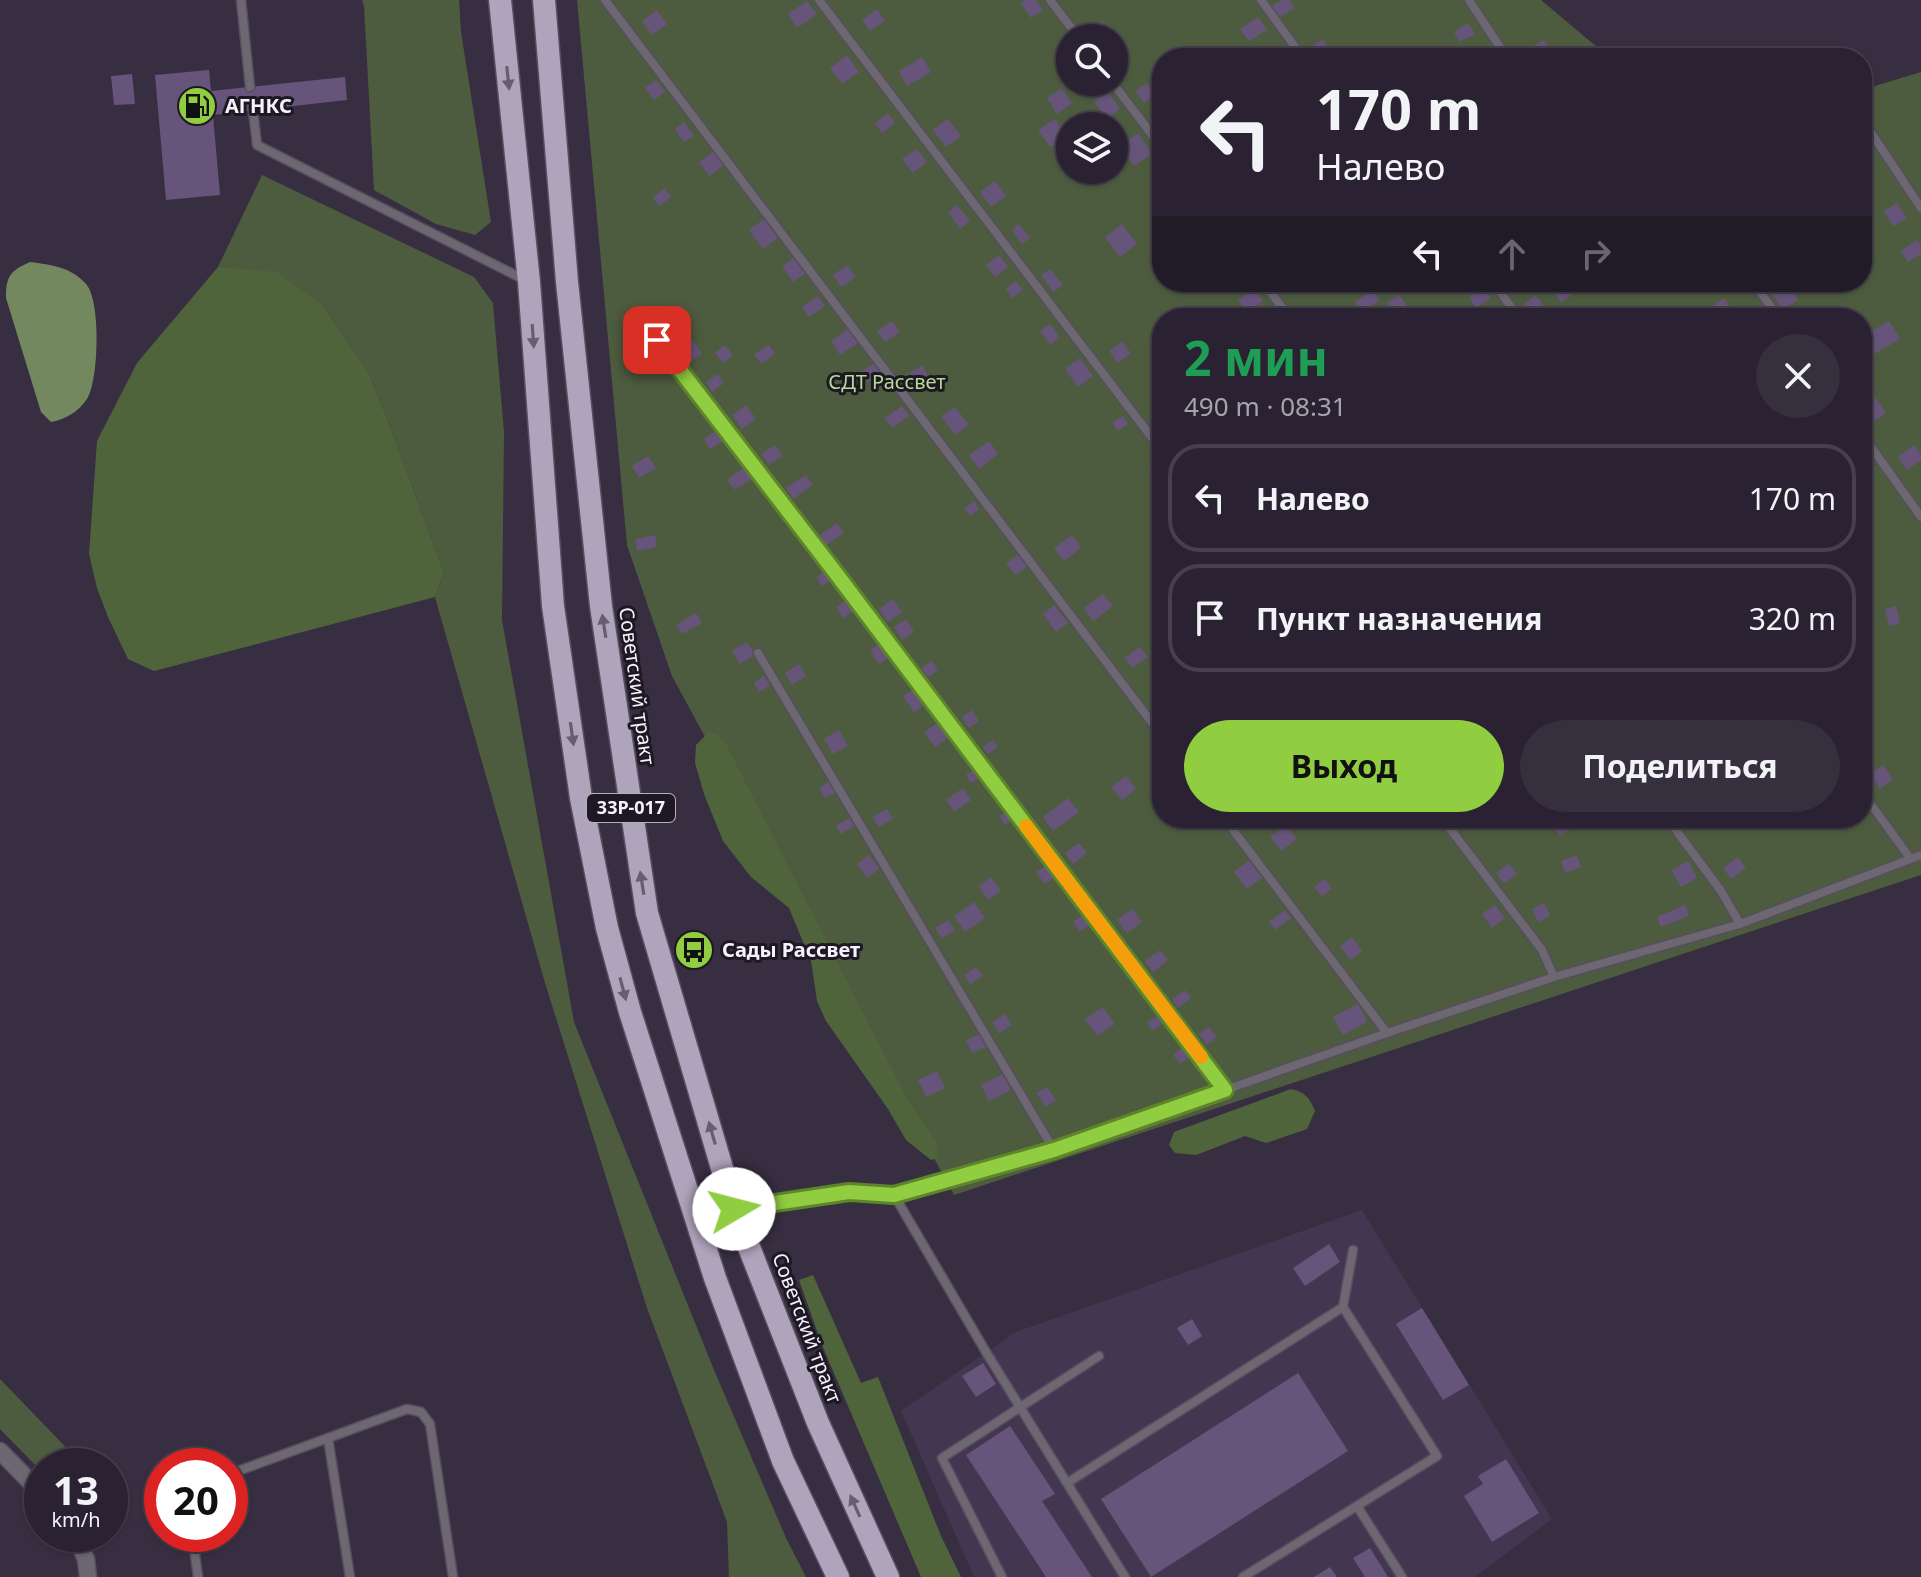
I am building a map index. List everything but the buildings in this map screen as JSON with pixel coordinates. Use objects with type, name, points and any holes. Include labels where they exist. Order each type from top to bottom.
[{"type":"highway","name":"33Р-017","points":[[500,0],[529,282],[553,606],[581,798],[607,928],[630,1012],[715,1278],[783,1461],[838,1577]]},
{"type":"highway","name":"Советский тракт","points":[[544,0],[567,282],[601,606],[647,913],[734,1209],[818,1423],[888,1577]]},
{"type":"street","points":[[0,1451],[24,1476]]},
{"type":"street","points":[[83,1552],[88,1577]]},
{"type":"lane","points":[[241,0],[250,87]]},
{"type":"lane","points":[[605,0],[1152,723]]},
{"type":"lane","points":[[819,0],[1152,438]]},
{"type":"lane","points":[[1050,0],[1068,24]]},
{"type":"lane","points":[[1261,0],[1296,48]]},
{"type":"lane","points":[[1469,0],[1500,48]]},
{"type":"lane","points":[[1123,96],[1152,135]]},
{"type":"lane","points":[[253,110],[257,145],[529,282]]},
{"type":"lane","points":[[1872,134],[1921,208]]},
{"type":"lane","points":[[639,317],[848,588],[1225,1090]]},
{"type":"lane","points":[[1872,448],[1921,517]]},
{"type":"lane","points":[[758,653],[1054,1150]]},
{"type":"lane","points":[[1872,806],[1910,858]]},
{"type":"lane","points":[[1232,828],[1387,1033]]},
{"type":"lane","points":[[1450,828],[1542,950],[1554,977]]},
{"type":"lane","points":[[1674,828],[1721,891],[1740,924]]},
{"type":"lane","points":[[734,1209],[849,1192],[894,1195],[1054,1150],[1554,977],[1740,924],[1921,855]]},
{"type":"lane","points":[[894,1195],[1125,1577]]},
{"type":"lane","points":[[1243,1577],[1437,1456],[1343,1307],[1353,1250]]},
{"type":"lane","points":[[1067,1483],[1343,1307]]},
{"type":"lane","points":[[1002,1577],[942,1458],[1099,1356]]},
{"type":"lane","points":[[248,1467],[407,1409],[421,1412],[430,1424],[453,1577]]},
{"type":"lane","points":[[328,1438],[350,1577]]},
{"type":"lane","points":[[1357,1506],[1402,1577]]},
{"type":"lane","points":[[196,1552],[198,1577]]},
{"type":"shaded area","points":[[30,262],[74,274],[86,284],[94,306],[97,341],[91,390],[76,411],[51,422],[41,412],[6,298],[10,275]]},
{"type":"shaded area","points":[[218,267],[277,272],[323,306],[368,371],[444,573],[435,597],[154,671],[128,659],[97,588],[89,554],[97,441],[137,363]]},
{"type":"shaded area","points":[[708,733],[717,734],[727,746],[908,1101],[936,1141],[938,1158],[931,1160],[906,1140],[826,1021],[817,1001],[811,961],[789,908],[751,877],[723,841],[695,763],[696,745]]},
{"type":"shaded area","points":[[1291,1089],[1306,1096],[1315,1111],[1307,1129],[1266,1143],[1245,1136],[1196,1155],[1175,1153],[1169,1145],[1174,1132]]},
{"type":"shaded area","points":[[1362,1210],[1552,1519],[1475,1577],[974,1577],[901,1411],[1016,1332]]},
{"type":"shaded area","points":[[813,1275],[861,1383],[878,1377],[941,1536],[961,1577],[921,1577],[822,1345],[799,1280]]},
{"type":"green space","points":[[362,0],[459,0],[461,32],[491,222],[475,235],[436,224],[374,190]]},
{"type":"green space","name":"СДТ Рассвет","points":[[577,0],[1541,0],[1598,48],[1152,48],[1152,292],[1872,292],[1872,87],[1921,72],[1921,875],[954,1195],[672,676],[627,545]]},
{"type":"green space","points":[[262,175],[474,277],[493,303],[504,432],[502,620],[574,1022],[714,1370],[786,1538],[806,1577],[729,1577],[727,1522],[647,1308],[545,983],[435,597],[444,573],[368,371],[323,306],[218,267]]},
{"type":"green space","points":[[0,1379],[67,1448],[24,1448],[24,1454],[0,1429]]},
{"type":"slow traffic","points":[[1026,826],[1201,1057]]},
{"type":"place","name":"АГНКС","points":[[197,106]]},
{"type":"place","name":"Сады Рассвет","points":[[694,950]]},
{"type":"route","points":[[657,340],[1225,1090],[1054,1150],[894,1195],[849,1192],[734,1209]]}]
